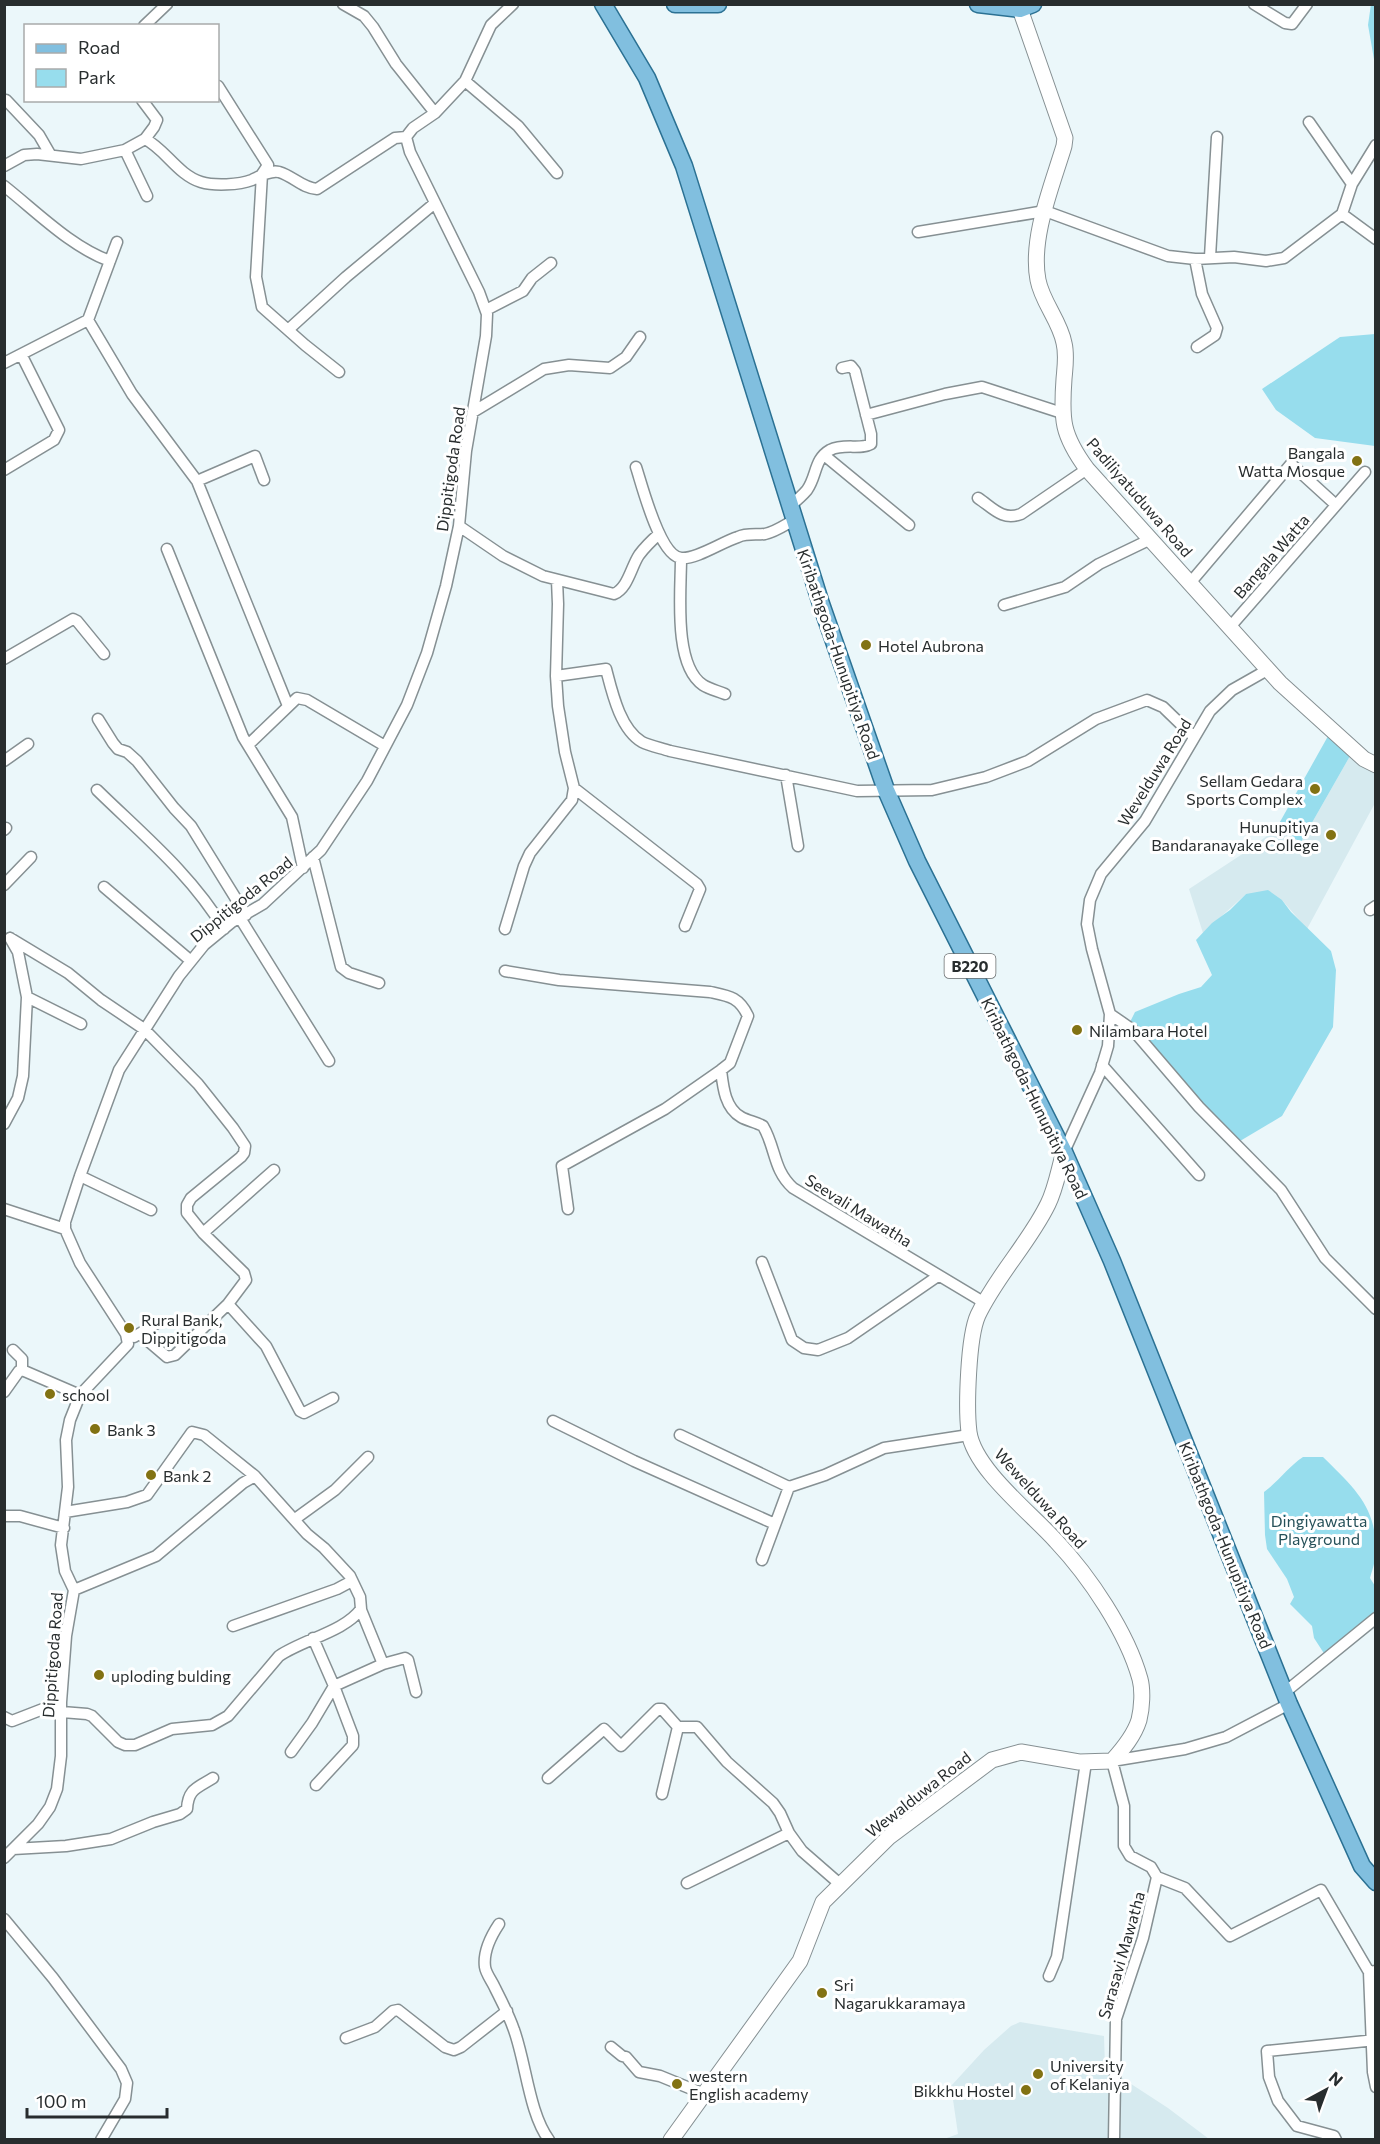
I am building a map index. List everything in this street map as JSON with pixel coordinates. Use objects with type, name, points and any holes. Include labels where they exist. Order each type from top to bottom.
[{"type":"main road","name":"Kiribathgoda-Hunupitiya Road","points":[[603,4],[647,78],[684,166],[821,604],[886,790],[916,861],[1064,1152],[1116,1271],[1287,1699],[1362,1866],[1376,1882]]},
{"type":"main road","points":[[675,4],[718,4]]},
{"type":"main road","points":[[978,4],[1027,7]]},
{"type":"street","points":[[146,24],[167,4]]},
{"type":"street","points":[[343,4],[364,16],[396,64],[435,113]]},
{"type":"street","points":[[145,139],[153,143],[183,172],[200,182],[224,184],[278,172],[309,188],[317,189],[386,144],[398,137],[406,137],[413,128],[435,113],[465,81],[491,26],[513,4]]},
{"type":"street","points":[[1254,4],[1285,23],[1292,24],[1299,18],[1307,4]]},
{"type":"street","name":"Padiliyatuduwa Road","points":[[1027,7],[1065,138],[1044,211],[1037,249],[1037,264],[1038,281],[1064,342],[1066,357],[1062,412],[1068,439],[1087,469],[1280,682],[1359,754],[1376,765]]},
{"type":"street","points":[[465,81],[518,126],[557,173]]},
{"type":"street","points":[[219,88],[268,165],[262,174],[256,278],[262,306],[339,372]]},
{"type":"street","points":[[6,100],[39,135],[50,154]]},
{"type":"street","points":[[4,166],[24,155],[50,154],[81,159],[125,150],[145,139],[157,120],[144,102]]},
{"type":"street","points":[[1309,122],[1352,184]]},
{"type":"street","name":"Dippitigoda Road","points":[[65,1229],[65,1222],[80,1176],[119,1071],[144,1029],[179,976],[204,945],[263,904],[321,850],[367,781],[386,746],[408,705],[427,653],[446,586],[453,545],[459,526],[465,451],[486,336],[486,310],[464,260],[410,152],[406,137]]},
{"type":"street","points":[[1210,258],[1217,137]]},
{"type":"street","points":[[918,232],[1044,211],[1168,256],[1195,259],[1234,257],[1266,261],[1284,258],[1342,214],[1352,184],[1376,145]]},
{"type":"street","points":[[125,150],[147,196]]},
{"type":"street","points":[[4,186],[61,232],[97,256],[110,261]]},
{"type":"street","points":[[289,329],[346,277],[435,203]]},
{"type":"street","points":[[1342,214],[1376,239]]},
{"type":"street","points":[[4,363],[22,356],[88,320],[117,242]]},
{"type":"street","points":[[1195,259],[1202,294],[1216,328],[1215,334],[1197,347]]},
{"type":"street","points":[[486,310],[523,291],[531,278],[551,263]]},
{"type":"street","points":[[88,320],[132,394],[197,481],[288,706]]},
{"type":"street","points":[[473,412],[544,369],[569,365],[610,368],[626,357],[640,337]]},
{"type":"street","points":[[4,470],[54,440],[59,430],[22,356]]},
{"type":"street","points":[[636,467],[659,534],[667,549],[675,556],[681,558],[695,555],[741,535],[767,533],[792,513],[807,489],[817,462],[824,455],[843,446],[865,447],[871,444],[866,415],[853,368],[842,368]]},
{"type":"street","points":[[866,415],[945,393],[982,387],[1062,412]]},
{"type":"street","points":[[824,455],[909,525]]},
{"type":"street","points":[[197,481],[255,456],[264,480]]},
{"type":"street","points":[[1190,583],[1291,464],[1336,505]]},
{"type":"street","points":[[978,498],[1005,517],[1012,518],[1087,469]]},
{"type":"street","name":"Bangala Watta","points":[[1230,627],[1365,472]]},
{"type":"street","points":[[459,526],[522,567],[557,580],[614,594],[622,589],[638,556],[659,534]]},
{"type":"street","points":[[1004,605],[1065,587],[1100,564],[1151,538]]},
{"type":"street","points":[[167,549],[243,736],[292,817],[303,867]]},
{"type":"street","points":[[681,558],[684,655],[694,675],[703,685],[725,694]]},
{"type":"street","points":[[505,929],[530,853],[572,800],[574,788],[558,706],[557,580]]},
{"type":"street","points":[[4,659],[73,620],[77,621],[104,654]]},
{"type":"street","points":[[556,676],[606,669],[617,708],[628,728],[641,741],[670,751],[858,791],[932,790],[986,777],[1028,761],[1096,718],[1147,700],[1163,707],[1194,737]]},
{"type":"street","name":"Wevelduwa Road","points":[[1064,1152],[1108,1046],[1110,1014],[1087,924],[1090,900],[1101,874],[1145,821],[1210,711],[1232,690],[1269,669]]},
{"type":"street","points":[[248,746],[297,698],[307,700],[386,746]]},
{"type":"street","points":[[98,719],[118,749],[127,752],[137,761],[191,826],[329,1061]]},
{"type":"street","points":[[4,761],[28,744]]},
{"type":"street","points":[[786,775],[798,846]]},
{"type":"street","points":[[574,788],[697,884],[700,889],[685,926]]},
{"type":"street","points":[[97,790],[189,879],[209,903],[224,929]]},
{"type":"street","points":[[4,885],[31,857]]},
{"type":"street","points":[[314,857],[341,968],[379,983]]},
{"type":"street","points":[[104,887],[191,961]]},
{"type":"street","points":[[4,1124],[18,1098],[23,1076],[27,997],[18,952],[7,937]]},
{"type":"street","points":[[7,937],[68,973],[101,1000],[144,1029],[198,1084],[245,1146],[241,1157],[191,1198],[187,1213],[203,1233],[244,1273],[246,1280],[228,1304],[175,1354],[169,1357],[140,1334]]},
{"type":"street","points":[[505,971],[559,980],[710,992],[733,997],[743,1006],[748,1016],[730,1063],[665,1109],[562,1166],[568,1209]]},
{"type":"street","points":[[27,997],[81,1024]]},
{"type":"street","points":[[1110,1014],[1133,1030],[1199,1107],[1281,1190],[1325,1258],[1376,1309]]},
{"type":"street","points":[[1102,1065],[1199,1175]]},
{"type":"street","name":"Seevali Mawatha","points":[[721,1070],[724,1090],[732,1111],[742,1118],[763,1126],[776,1165],[787,1182],[870,1235],[985,1303]]},
{"type":"street","name":"Wewelduwa Road","points":[[1064,1152],[1048,1203],[1003,1271],[977,1317],[971,1347],[969,1435],[977,1455],[1000,1484],[1055,1539],[1093,1586],[1116,1622],[1141,1681],[1139,1720],[1128,1742],[1112,1761]]},
{"type":"street","points":[[203,1233],[274,1170]]},
{"type":"street","points":[[80,1176],[151,1210]]},
{"type":"street","points":[[4,1209],[65,1229],[80,1263],[126,1334],[128,1344]]},
{"type":"street","points":[[762,1262],[792,1340],[804,1348],[818,1350],[848,1338],[938,1276]]},
{"type":"street","points":[[228,1304],[266,1346],[300,1411],[304,1413],[333,1398]]},
{"type":"street","name":"Dippitigoda Road","points":[[4,1858],[38,1824],[50,1807],[57,1789],[62,1756],[66,1636],[74,1590],[65,1571],[62,1552],[68,1487],[66,1440],[70,1420],[80,1395],[128,1344],[157,1323]]},
{"type":"street","points":[[13,1350],[22,1359],[22,1370]]},
{"type":"street","points":[[22,1370],[80,1395]]},
{"type":"street","points":[[4,1392],[22,1370]]},
{"type":"street","points":[[553,1421],[634,1461],[775,1524]]},
{"type":"street","points":[[64,1512],[127,1502],[147,1495],[192,1432],[204,1435],[255,1476],[350,1576],[360,1597],[361,1610],[383,1664]]},
{"type":"street","points":[[680,1435],[789,1487],[825,1475],[884,1448],[969,1435]]},
{"type":"street","points":[[295,1520],[335,1490],[368,1457]]},
{"type":"street","points":[[74,1590],[156,1556],[243,1483],[255,1476]]},
{"type":"street","points":[[762,1560],[789,1487]]},
{"type":"street","points":[[4,1516],[20,1516],[64,1528]]},
{"type":"street","points":[[233,1626],[337,1589],[352,1581]]},
{"type":"street","points":[[4,1717],[12,1721],[62,1707],[92,1716],[118,1742],[135,1745],[172,1729],[212,1725],[228,1716],[279,1656],[347,1623],[361,1610]]},
{"type":"street","name":"Wewalduwa Road","points":[[671,2139],[800,1961],[823,1902],[889,1837],[992,1760],[1022,1752],[1086,1762],[1112,1761],[1185,1749],[1226,1737],[1287,1699],[1376,1618]]},
{"type":"street","points":[[313,1638],[353,1736],[353,1745],[316,1785]]},
{"type":"street","points":[[291,1752],[334,1686],[383,1664],[405,1658],[408,1660],[416,1692]]},
{"type":"street","points":[[548,1778],[604,1729],[621,1746],[658,1708],[662,1709],[678,1727],[697,1727],[727,1762],[772,1803],[802,1851],[841,1884]]},
{"type":"street","points":[[662,1794],[678,1727]]},
{"type":"street","name":"Sarasavi Mawatha","points":[[1112,1761],[1124,1806],[1124,1846],[1130,1856],[1151,1867],[1157,1877],[1145,1929],[1116,2019],[1114,2139]]},
{"type":"street","points":[[1049,1976],[1057,1957],[1086,1762]]},
{"type":"street","points":[[13,1849],[66,1846],[111,1839],[180,1814],[187,1809],[187,1798],[192,1792],[213,1778]]},
{"type":"street","points":[[687,1883],[789,1833]]},
{"type":"street","points":[[1157,1877],[1185,1888],[1230,1936],[1321,1890],[1372,1971],[1376,2087]]},
{"type":"street","points":[[4,1919],[54,1978],[121,2069],[127,2083],[125,2099],[101,2139]]},
{"type":"street","points":[[500,1924],[488,1946],[485,1970],[507,2011],[526,2069],[536,2111],[543,2132],[549,2139]]},
{"type":"street","points":[[346,2038],[375,2027],[393,2011],[398,2010],[445,2047],[454,2050],[461,2048],[507,2011]]},
{"type":"street","points":[[1336,2139],[1334,2136],[1297,2126],[1278,2100],[1269,2077],[1267,2051],[1374,2041]]},
{"type":"street","points":[[611,2047],[626,2057],[639,2072],[660,2076],[704,2094]]},
{"type":"shaded area","name":"Hunupitiya Bandaranayake College","points":[[1354,749],[1375,765],[1375,803],[1307,929],[1282,900],[1246,894],[1203,933],[1189,889],[1276,829],[1301,842]]},
{"type":"shaded area","name":"University of Kelaniya","points":[[1020,2022],[1104,2036],[1105,2067],[1168,2108],[1209,2139],[941,2140],[958,2134],[951,2086],[984,2050],[1011,2026]]},
{"type":"green space","points":[[1371,4],[1375,5],[1375,65],[1368,25]]},
{"type":"green space","points":[[1375,334],[1375,446],[1315,438],[1276,410],[1262,389],[1340,337]]},
{"type":"green space","name":"Sellam Gedara Sports Complex","points":[[1332,729],[1354,749],[1301,842],[1276,829]]},
{"type":"green space","points":[[1268,890],[1282,900],[1291,912],[1331,951],[1336,970],[1333,1027],[1282,1116],[1235,1144],[1128,1026],[1135,1012],[1201,987],[1212,975],[1196,940],[1246,894]]},
{"type":"green space","name":"Dingiyawatta Playground","points":[[1303,1457],[1323,1457],[1354,1489],[1368,1512],[1375,1539],[1375,1559],[1370,1578],[1375,1586],[1375,1618],[1327,1658],[1314,1638],[1312,1626],[1290,1604],[1294,1597],[1287,1579],[1267,1549],[1265,1535],[1264,1492]]},
{"type":"place","name":"Bangala Watta Mosque","points":[[1357,461]]},
{"type":"place","name":"Hotel Aubrona","points":[[866,645]]},
{"type":"place","name":"Sellam Gedara Sports Complex","points":[[1315,789]]},
{"type":"place","name":"Hunupitiya Bandaranayake College","points":[[1331,835]]},
{"type":"place","name":"Nilambara Hotel","points":[[1077,1030]]},
{"type":"place","name":"Rural Bank, Dippitigoda","points":[[129,1328]]},
{"type":"place","name":"school","points":[[50,1394]]},
{"type":"place","name":"Bank 3","points":[[95,1429]]},
{"type":"place","name":"Bank 2","points":[[151,1475]]},
{"type":"place","name":"uploding bulding","points":[[99,1675]]},
{"type":"place","name":"Sri Nagarukkaramaya","points":[[822,1993]]},
{"type":"place","name":"University of Kelaniya","points":[[1038,2074]]},
{"type":"place","name":"western English academy","points":[[677,2084]]},
{"type":"place","name":"Bikkhu Hostel","points":[[1026,2090]]}]
